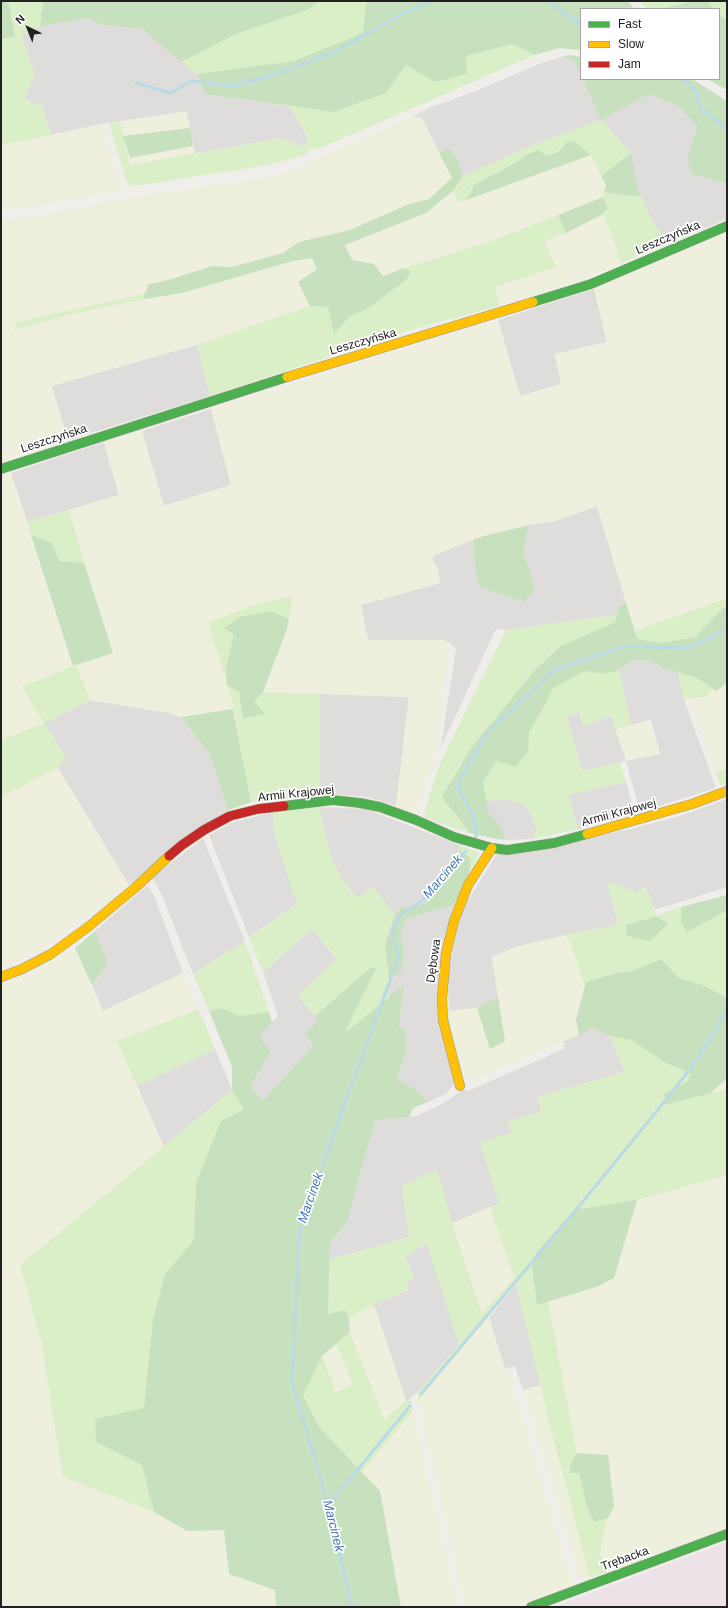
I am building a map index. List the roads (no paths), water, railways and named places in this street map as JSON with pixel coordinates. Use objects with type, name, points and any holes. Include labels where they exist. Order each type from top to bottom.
[{"type":"street","name":"Leszczyńska","points":[[1,469],[307,371],[426,336],[591,284],[727,226]]},
{"type":"street","name":"Armii Krajowej","points":[[1,977],[22,969],[51,954],[136,887],[182,845],[204,830],[230,816],[258,809],[333,800],[360,803],[416,820],[454,837],[492,848],[507,850],[531,848],[554,843],[692,804],[727,791]]},
{"type":"street","name":"Dębowa","points":[[460,1086],[443,1020],[442,998],[446,954],[454,921],[468,885],[492,848]]},
{"type":"street","name":"Trębacka","points":[[531,1607],[727,1534]]},
{"type":"waterway","points":[[136,83],[170,93],[192,81],[234,86],[273,75],[330,54],[410,10],[431,1]]},
{"type":"waterway","points":[[549,1],[574,20],[580,23]]},
{"type":"waterway","points":[[684,80],[697,92],[700,108],[714,118],[727,131]]},
{"type":"waterway","name":"Marcinek","points":[[476,837],[475,819],[457,785],[488,732],[555,670],[624,646],[689,648],[727,629]]},
{"type":"waterway","name":"Marcinek","points":[[352,1607],[329,1507],[292,1382],[300,1226],[399,956],[392,932],[400,915],[422,901],[466,851]]},
{"type":"waterway","points":[[421,1394],[657,1111],[694,1064],[727,1010]]},
{"type":"waterway","points":[[328,1503],[342,1489],[410,1406]]}]
